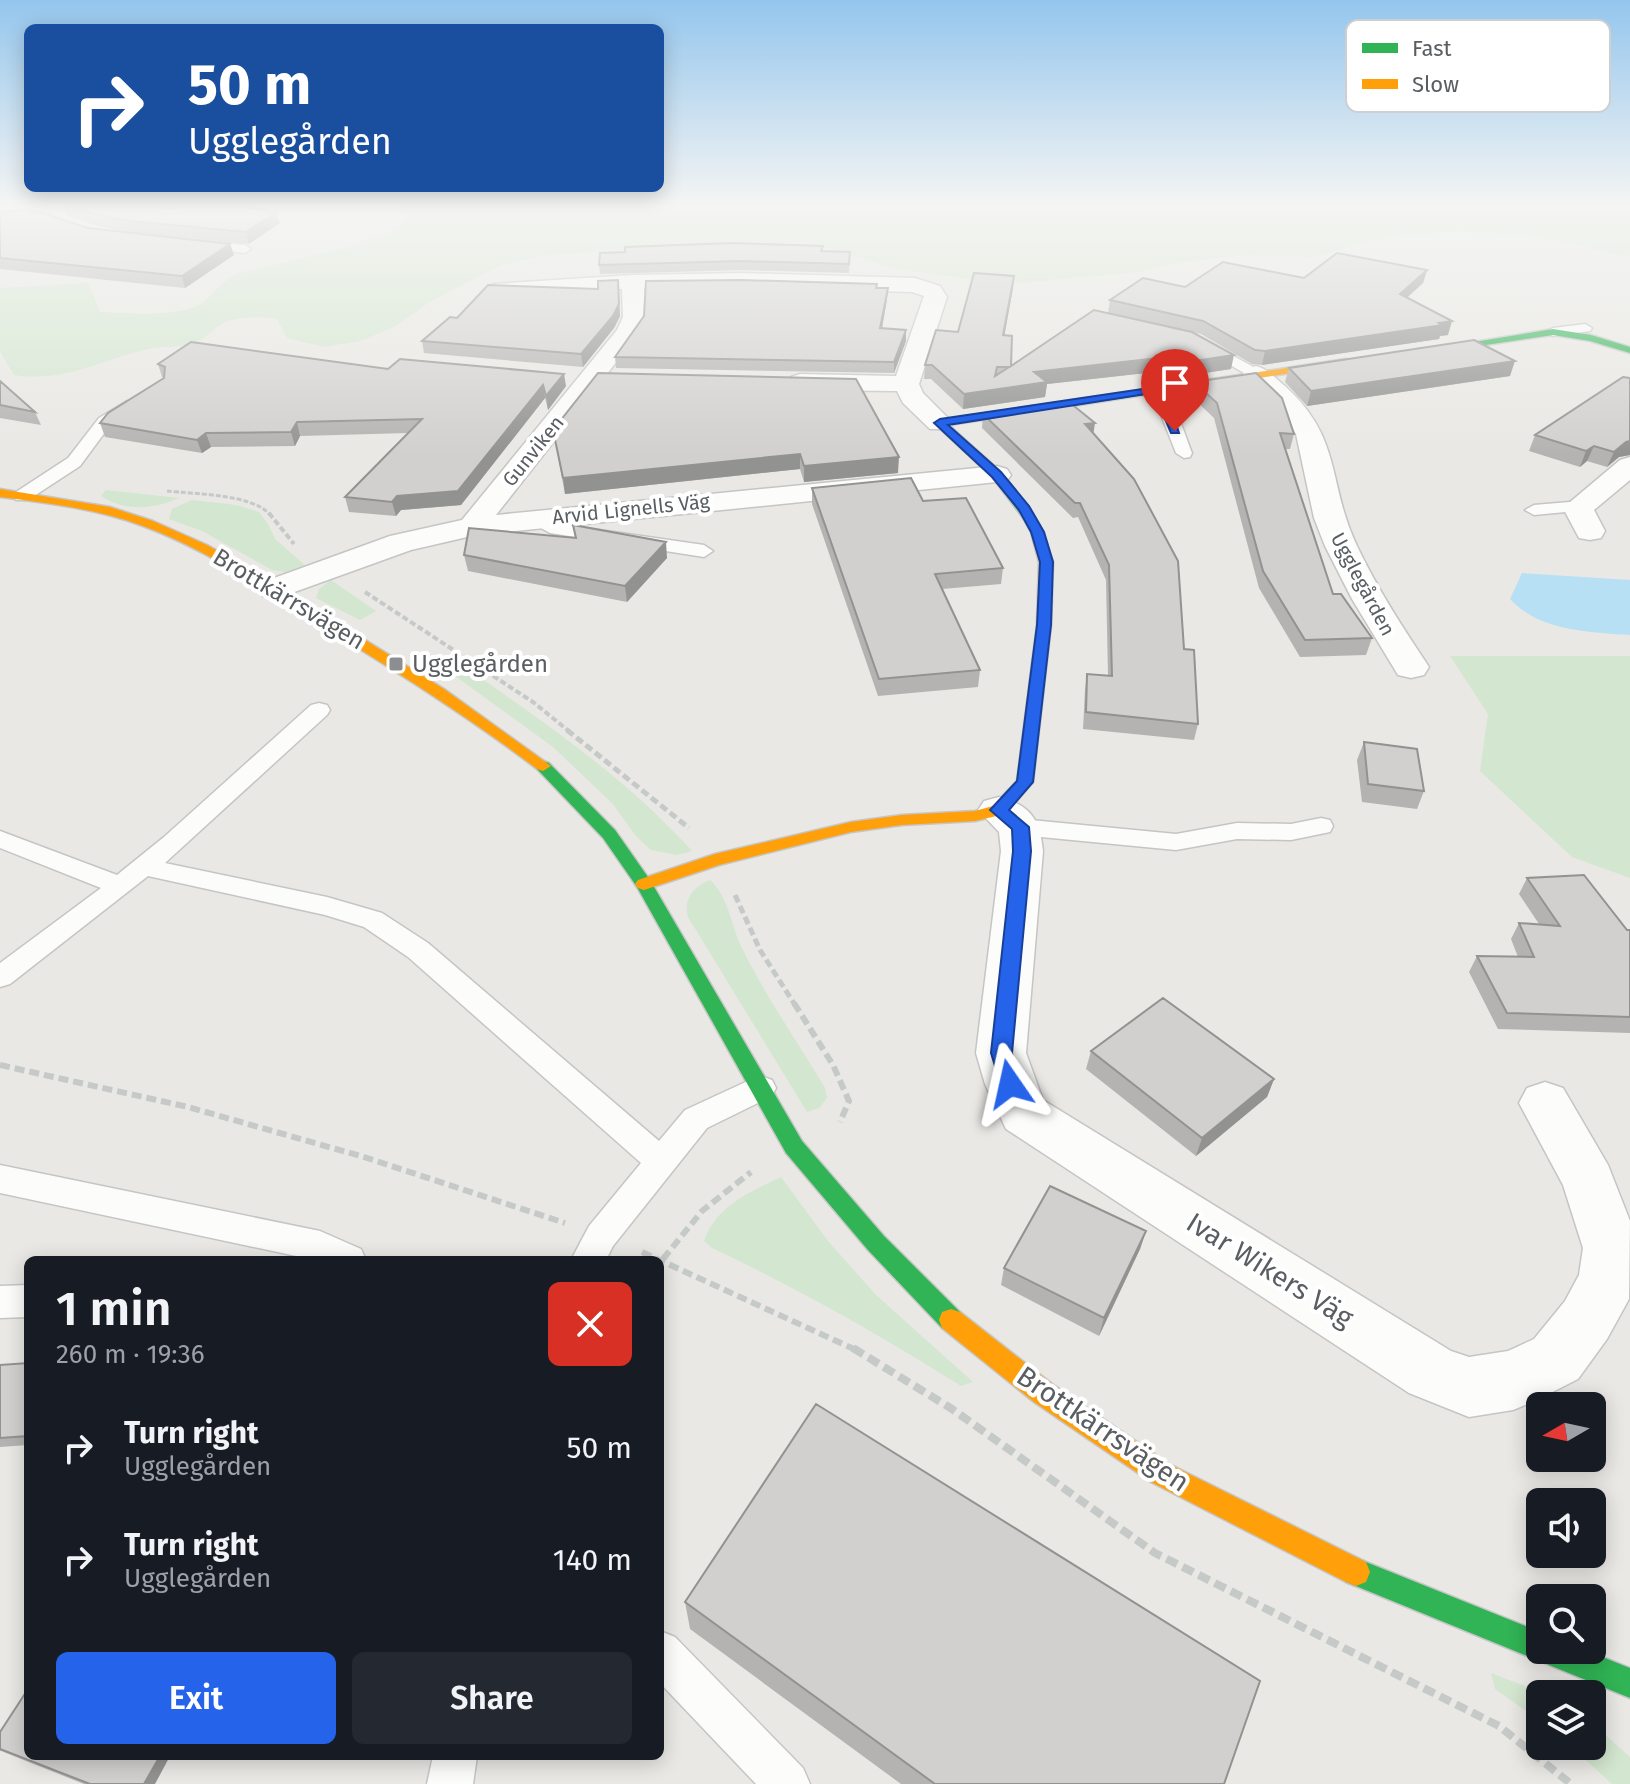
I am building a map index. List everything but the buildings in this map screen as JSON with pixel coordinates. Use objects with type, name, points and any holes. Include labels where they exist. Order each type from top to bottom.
[{"type":"street","points":[[501,289],[515,288]]},
{"type":"street","name":"Gunviken","points":[[476,526],[477,519],[628,332],[635,317],[633,288]]},
{"type":"street","points":[[644,884],[715,860],[851,827],[902,820],[975,816],[1009,819],[1025,782],[1044,625],[1046,562],[1037,532],[1024,509],[997,475],[912,397],[906,384],[936,297],[932,291],[924,288]]},
{"type":"street","points":[[1400,354],[1553,332],[1591,338],[1630,350]]},
{"type":"street","points":[[940,423],[1358,360]]},
{"type":"street","name":"Ugglegården","points":[[1256,374],[1301,419],[1314,442],[1337,537],[1372,611],[1411,667]]},
{"type":"street","points":[[564,375],[624,377]]},
{"type":"street","points":[[773,381],[906,384]]},
{"type":"street","name":"Arvid Lignells Väg","points":[[275,589],[401,543],[476,526],[997,475]]},
{"type":"street","points":[[1586,518],[1624,478]]},
{"type":"street","name":"Brottkärrsvägen","points":[[0,493],[121,514],[192,542],[275,589],[461,705],[548,770],[609,834],[644,884],[794,1147],[876,1243],[959,1328],[1043,1393],[1160,1473],[1332,1562],[1526,1641]]},
{"type":"street","name":"Ivar Wikers Väg","points":[[1009,819],[1022,851],[1001,1053],[1010,1084],[1024,1114],[1431,1372],[1469,1387],[1513,1380],[1556,1359],[1586,1320],[1608,1280],[1611,1248],[1589,1181],[1545,1103]]},
{"type":"street","points":[[1583,1664],[1630,1683]]},
{"type":"lane","points":[[1553,332],[1578,326]]},
{"type":"lane","name":"Ugglegården","points":[[1195,340],[1256,374]]},
{"type":"lane","points":[[1149,391],[1166,408],[1184,453]]},
{"type":"lane","points":[[22,496],[74,462],[105,421],[136,400]]},
{"type":"lane","points":[[1534,510],[1586,518]]},
{"type":"lane","points":[[548,517],[550,528],[704,551]]},
{"type":"lane","points":[[0,977],[144,867],[319,710]]},
{"type":"lane","points":[[1009,819],[1176,842],[1202,841],[1243,830],[1293,834],[1321,826]]},
{"type":"lane","points":[[0,839],[121,886]]},
{"type":"lane","points":[[144,867],[327,906],[373,920],[418,950],[661,1162]]},
{"type":"lane","points":[[595,1248],[696,1119],[761,1088]]},
{"type":"lane","points":[[0,1179],[323,1255]]},
{"type":"lane","points":[[0,1302],[24,1301]]},
{"type":"lane","points":[[664,1656],[787,1784]]},
{"type":"lane","points":[[450,1784],[454,1760]]},
{"type":"path","points":[[0,1065],[188,1107],[364,1157],[527,1209],[595,1248],[640,1256]]},
{"type":"path","points":[[664,1260],[840,1340],[952,1409],[1155,1553],[1499,1726],[1571,1784]]},
{"type":"green space","points":[[0,288],[91,288],[100,312],[174,312],[202,303],[218,288],[456,288],[431,301],[396,326],[360,341],[324,347],[287,338],[277,319],[241,318],[227,321],[191,344],[135,352],[52,376],[14,375],[0,351]]},
{"type":"green space","points":[[106,490],[179,498],[160,505],[130,507],[101,496]]},
{"type":"green space","points":[[192,500],[236,505],[259,512],[275,539],[307,567],[285,572],[272,570],[202,531],[169,519],[172,509]]},
{"type":"green space","points":[[331,580],[376,611],[360,620],[316,598],[319,589]]},
{"type":"green space","points":[[1450,656],[1630,656],[1630,878],[1572,857],[1480,771],[1488,714]]},
{"type":"green space","points":[[466,668],[613,776],[692,851],[677,855],[651,850],[636,836],[612,803],[553,747],[454,675]]},
{"type":"green space","points":[[710,880],[726,903],[751,966],[825,1088],[827,1098],[819,1108],[807,1112],[688,917],[687,904],[691,894]]},
{"type":"green space","points":[[781,1177],[828,1241],[876,1295],[973,1382],[961,1386],[839,1313],[712,1248],[704,1241],[709,1229],[725,1210],[746,1194]]},
{"type":"green space","points":[[1491,1673],[1526,1687],[1526,1711],[1495,1689]]},
{"type":"green space","points":[[1606,1736],[1630,1757],[1630,1784],[1612,1784],[1585,1760],[1606,1760]]},
{"type":"water","points":[[1522,573],[1630,580],[1630,635],[1566,628],[1535,618],[1510,599]]},
{"type":"traffic: fast","points":[[1418,352],[1553,332],[1591,338],[1630,350]]},
{"type":"traffic: fast","points":[[1028,516],[997,475],[940,423],[1186,386]]},
{"type":"traffic: fast","points":[[543,766],[609,834],[644,884],[794,1147],[876,1243],[951,1320]]},
{"type":"traffic: fast","points":[[1356,1572],[1526,1641]]},
{"type":"traffic: fast","points":[[1583,1664],[1630,1683]]},
{"type":"traffic: slow","points":[[1186,386],[1346,362]]},
{"type":"traffic: slow","points":[[0,493],[105,510],[148,523],[202,547],[439,692],[543,766]]},
{"type":"traffic: slow","points":[[644,884],[715,860],[851,827],[902,820],[975,816],[999,810],[1025,782],[1044,625],[1046,562],[1037,532],[1028,516]]},
{"type":"traffic: slow","points":[[951,1320],[1043,1393],[1160,1473],[1356,1572]]},
{"type":"place","name":"Ugglegården","points":[[396,664]]},
{"type":"route","points":[[1010,1084],[1001,1053],[1022,851],[1020,827],[999,810],[1025,782],[1044,625],[1046,562],[1037,532],[1024,509],[997,475],[940,423],[1149,391],[1166,408],[1175,431]]}]
